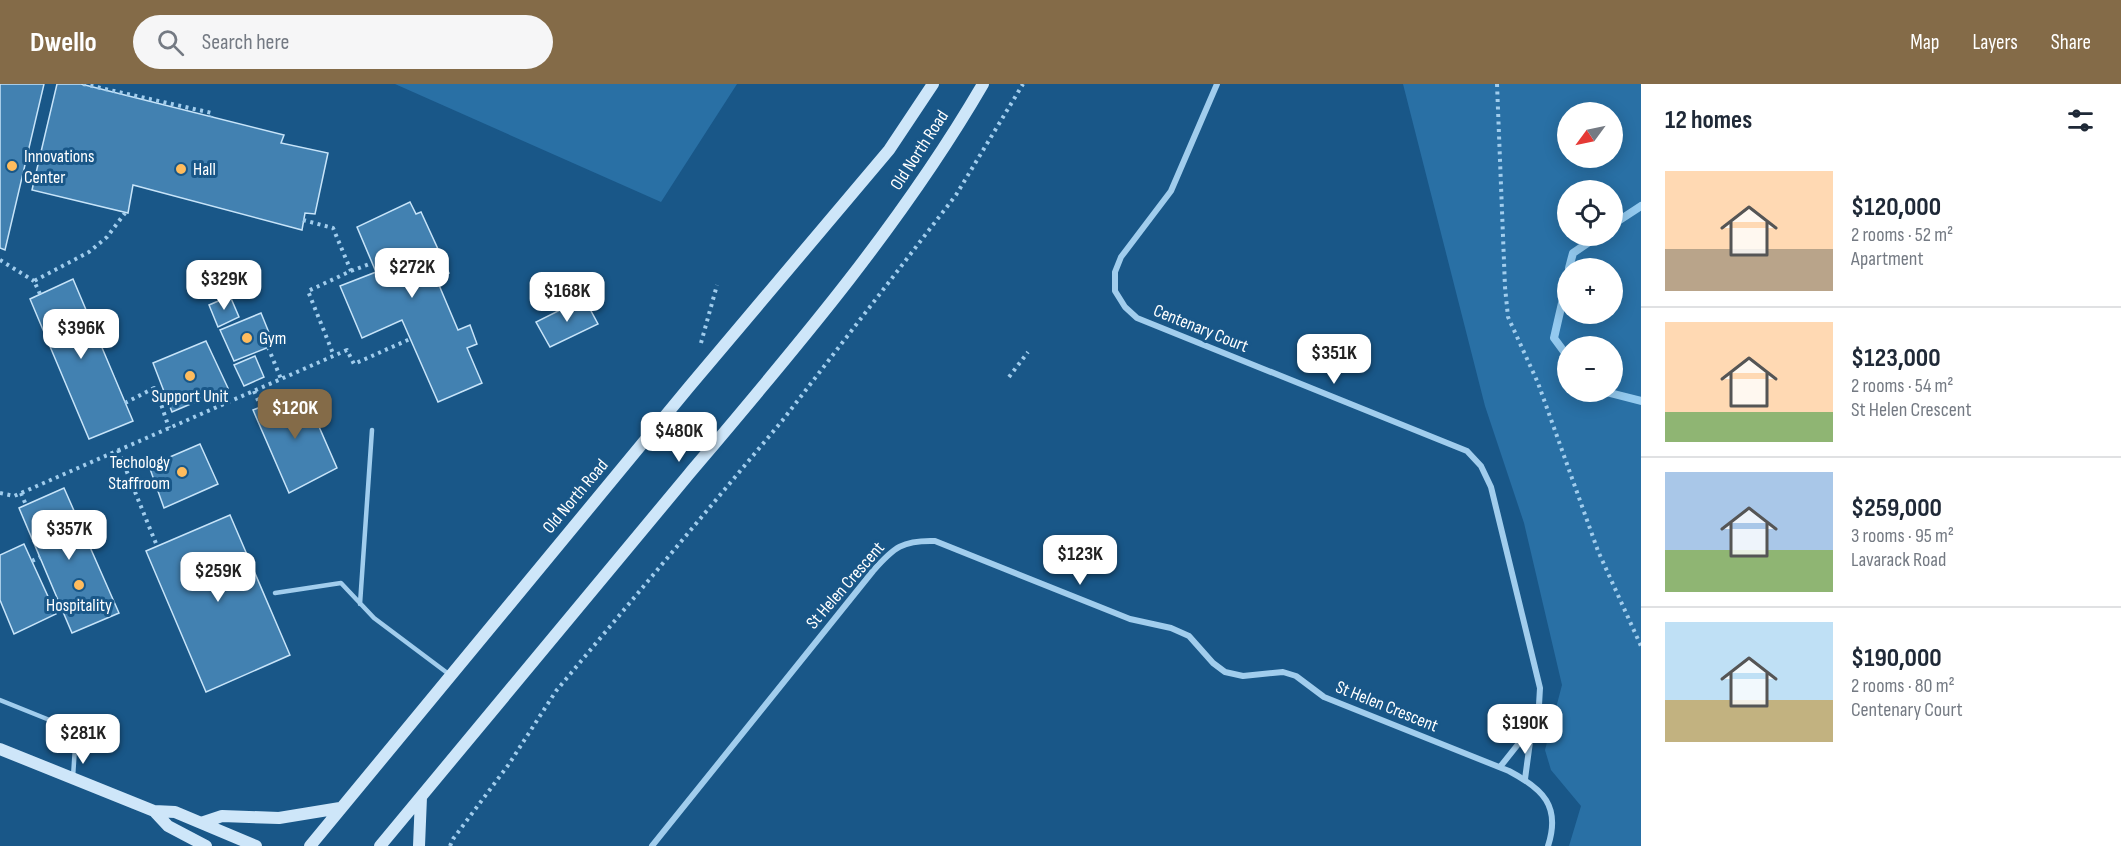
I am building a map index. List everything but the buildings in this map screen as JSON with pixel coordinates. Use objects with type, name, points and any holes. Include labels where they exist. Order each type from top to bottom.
[{"type":"main road","name":"Old North Road","points":[[310,846],[889,150],[933,84]]},
{"type":"main road","name":"Old North Road","points":[[380,846],[853,274],[914,192],[983,84]]},
{"type":"main road","points":[[0,749],[154,811],[175,812],[256,846]]},
{"type":"main road","points":[[419,846],[421,797]]},
{"type":"main road","points":[[201,823],[222,816],[279,818],[340,808]]},
{"type":"main road","points":[[154,811],[168,826],[202,845]]},
{"type":"street","name":"Centenary Court","points":[[1217,84],[1171,191],[1121,257],[1115,272],[1116,291],[1125,308],[1137,318],[1467,451],[1481,466],[1491,487],[1540,688],[1525,779]]},
{"type":"street","name":"St Helen Crescent","points":[[652,846],[888,553],[903,543],[918,540],[935,541],[1130,619],[1171,628],[1188,636],[1225,672],[1243,676],[1283,672],[1296,676],[1324,697],[1525,779],[1537,787],[1547,800],[1553,816],[1553,831],[1548,846]]},
{"type":"street","name":"Centenary Court","points":[[1500,767],[1532,728]]},
{"type":"lane","points":[[360,604],[372,430]]},
{"type":"lane","points":[[275,592],[341,583],[374,618],[450,675]]},
{"type":"lane","points":[[0,700],[52,721],[75,747],[73,778]]},
{"type":"path","points":[[83,84],[212,113],[211,117]]},
{"type":"path","points":[[450,846],[510,764],[556,691],[782,421],[956,195],[1023,84]]},
{"type":"path","points":[[1497,84],[1508,317],[1538,383],[1598,551],[1641,646]]},
{"type":"path","points":[[34,281],[89,252],[107,237],[125,213]]},
{"type":"path","points":[[303,220],[333,228],[351,271]]},
{"type":"path","points":[[0,260],[34,281],[40,294]]},
{"type":"path","points":[[334,356],[308,291],[372,262]]},
{"type":"path","points":[[699,353],[717,285]]},
{"type":"path","points":[[0,493],[14,496],[348,350],[354,364],[410,339]]},
{"type":"path","points":[[268,347],[281,379]]},
{"type":"path","points":[[1009,376],[1028,352]]},
{"type":"path","points":[[125,403],[154,388],[169,428]]},
{"type":"path","points":[[254,390],[261,407]]},
{"type":"path","points":[[159,398],[166,396]]},
{"type":"path","points":[[118,450],[158,546]]},
{"type":"path","points":[[133,487],[154,478]]},
{"type":"path","points":[[21,493],[26,505]]},
{"type":"path","points":[[32,561],[40,557]]},
{"type":"shaded area","points":[[395,84],[737,84],[661,202]]},
{"type":"shaded area","points":[[1403,84],[1641,84],[1641,846],[1569,846],[1581,806],[1551,770],[1545,750],[1562,685],[1524,523],[1485,406]]},
{"type":"waterway","points":[[1623,218],[1641,206]]},
{"type":"waterway","points":[[1572,258],[1573,253],[1583,246]]},
{"type":"waterway","points":[[1557,324],[1554,338],[1557,342]]},
{"type":"waterway","points":[[1623,396],[1641,401]]},
{"type":"place","name":"Innovations Center","points":[[12,166]]},
{"type":"place","name":"Hall","points":[[181,169]]},
{"type":"place","name":"Gym","points":[[247,338]]},
{"type":"place","name":"Support Unit","points":[[190,376]]},
{"type":"place","name":"Techology Staffroom","points":[[182,472]]},
{"type":"place","name":"Hospitality","points":[[79,585]]}]
